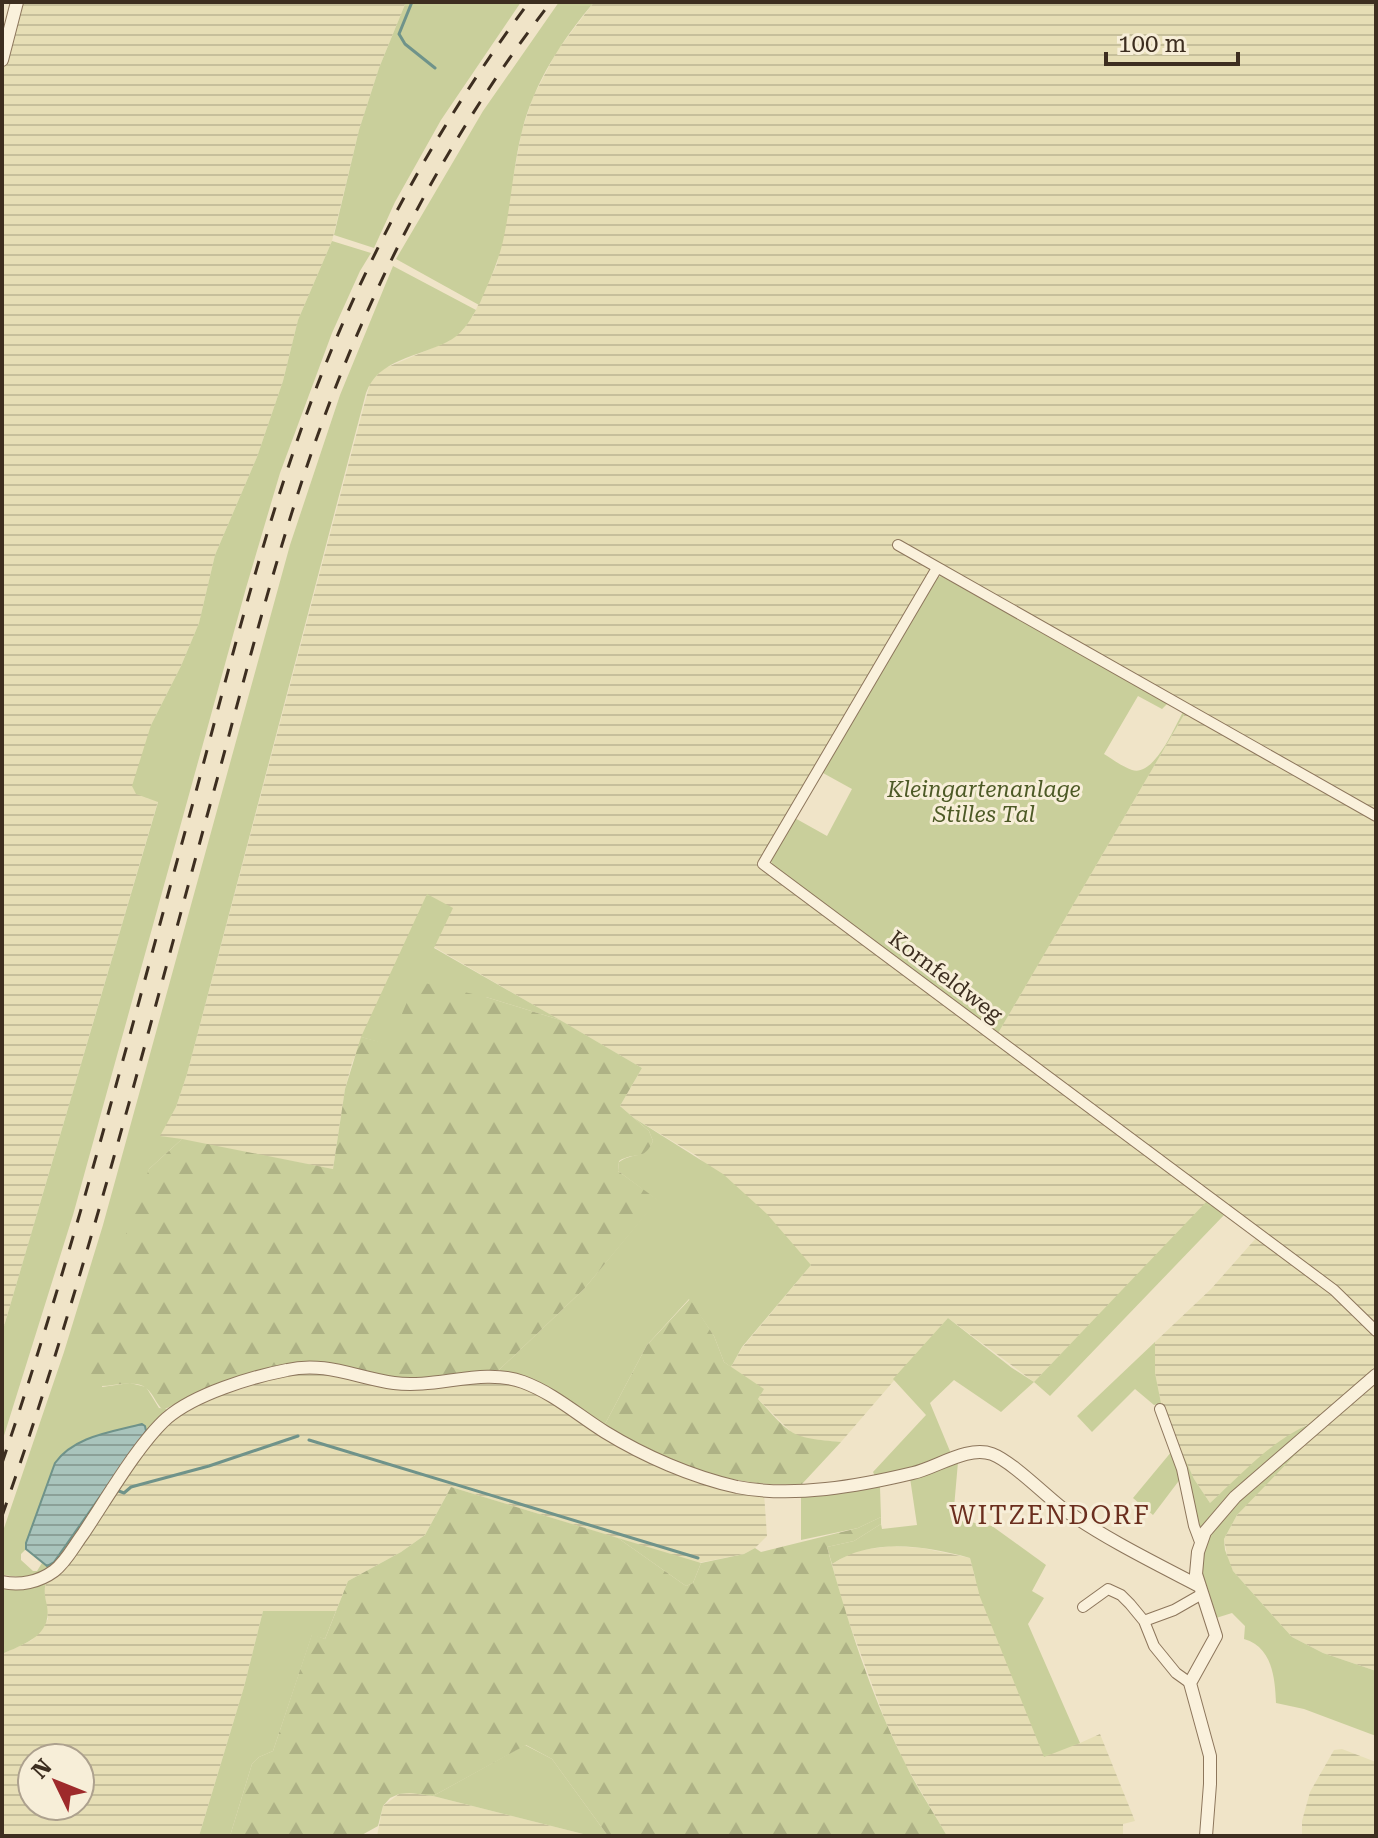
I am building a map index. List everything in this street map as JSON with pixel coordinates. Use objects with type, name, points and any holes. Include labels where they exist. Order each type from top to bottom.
[{"type":"street","points":[[2,60],[17,2]]},
{"type":"street","points":[[898,545],[1376,816]]},
{"type":"street","name":"Kornfeldweg","points":[[937,568],[763,864],[1334,1290],[1376,1331]]},
{"type":"street","points":[[2,1582],[27,1583],[54,1571],[162,1423],[184,1405],[275,1373],[310,1367],[331,1368],[405,1384],[494,1377],[515,1380],[547,1394],[640,1451],[720,1482],[763,1490],[794,1490],[882,1479],[927,1469],[974,1453],[992,1454],[1066,1511],[1200,1590]]},
{"type":"street","points":[[1190,1683],[1216,1636],[1200,1590],[1196,1563],[1200,1542],[1211,1521],[1376,1375]]},
{"type":"street","points":[[1160,1409],[1182,1469],[1200,1542]]},
{"type":"street","points":[[1083,1607],[1103,1591],[1113,1590],[1144,1621],[1154,1646],[1176,1673],[1190,1683],[1210,1756],[1206,1836]]},
{"type":"street","points":[[1144,1621],[1174,1610],[1200,1590]]},
{"type":"shaded area","points":[[21,2],[406,2],[379,68],[359,130],[332,241],[298,320],[283,381],[257,457],[215,555],[199,623],[151,725],[147,798],[158,801],[2,1333],[2,74]]},
{"type":"shaded area","points":[[594,2],[1376,2],[1376,1369],[1318,1421],[1304,1426],[1270,1449],[1210,1503],[1176,1445],[1161,1403],[1155,1373],[1155,1342],[1211,1289],[1257,1237],[1208,1201],[1034,1382],[948,1318],[841,1442],[804,1439],[794,1435],[758,1399],[763,1389],[731,1367],[742,1348],[811,1265],[697,1156],[634,1118],[620,1106],[642,1068],[434,947],[427,895],[352,1063],[333,1169],[159,1136],[176,1107],[187,1074],[370,383],[383,369],[449,341],[463,330],[473,316],[497,264],[522,130],[533,97],[557,51]],"holes":[[[934,564],[1185,713],[994,1040],[759,865]]]},
{"type":"shaded area","points":[[299,1371],[514,1383],[764,1493],[767,1536],[744,1554],[698,1563],[451,1487],[425,1535],[348,1581],[336,1611],[263,1611],[244,1687],[199,1836],[2,1836],[2,1654],[32,1640],[48,1619],[44,1590],[47,1580],[156,1436],[178,1414],[219,1396]]},
{"type":"shaded area","points":[[1376,1382],[1376,1671],[1323,1653],[1292,1637],[1233,1571],[1224,1539],[1237,1515],[1253,1497],[1322,1427]]},
{"type":"shaded area","points":[[891,1546],[922,1548],[970,1558],[975,1578],[1080,1743],[1100,1734],[1135,1821],[1123,1824],[1123,1836],[947,1836],[905,1764],[885,1720],[843,1606],[832,1564],[855,1551]]},
{"type":"shaded area","points":[[1342,1749],[1376,1762],[1376,1836],[1302,1836],[1302,1821],[1310,1792],[1334,1750]]},
{"type":"shaded area","points":[[410,1793],[591,1836],[377,1836],[383,1806],[399,1794]]},
{"type":"green space","points":[[406,2],[521,2],[441,120],[395,202],[374,248],[334,235],[359,130],[379,68]]},
{"type":"green space","points":[[559,2],[594,2],[550,63],[527,113],[503,241],[479,305],[396,259],[483,111]]},
{"type":"green space","points":[[332,241],[371,253],[332,333],[280,473],[73,1215],[2,1442],[2,1333],[158,802],[136,794],[132,786],[151,725],[199,623],[215,555],[257,457],[283,381],[298,320]]},
{"type":"green space","points":[[393,266],[476,310],[456,336],[389,366],[372,382],[366,393],[187,1074],[176,1107],[160,1136],[182,1139],[149,1169],[102,1387],[130,1383],[146,1387],[159,1408],[167,1409],[51,1569],[20,1579],[2,1575],[2,1534],[103,1225],[290,545],[340,395]],"holes":[[[142,1424],[145,1431],[47,1565],[42,1563],[37,1571],[33,1571],[21,1560],[21,1554],[26,1549],[55,1463],[72,1447],[94,1436]]]},
{"type":"green space","name":"Kleingartenanlage Stilles Tal","points":[[941,576],[1168,703],[1162,709],[1138,696],[1104,754],[1121,765],[1132,770],[1148,766],[1185,713],[997,1035],[774,869],[770,858],[793,817],[827,836],[852,789],[823,773],[799,810],[935,578]]},
{"type":"green space","points":[[427,894],[453,908],[434,948],[560,1020],[486,997],[389,1045],[361,1037]]},
{"type":"green space","points":[[416,981],[486,997],[560,1020],[642,1068],[620,1106],[649,1131],[653,1141],[643,1154],[619,1161],[618,1171],[658,1200],[584,1289],[499,1370],[405,1380],[331,1364],[189,1397],[163,1410],[143,1386],[103,1386],[88,1382],[83,1373],[82,1359],[149,1169],[182,1139],[333,1169],[345,1089],[361,1037],[389,1044]]},
{"type":"green space","points":[[634,1118],[723,1174],[767,1214],[811,1265],[742,1347],[731,1367],[724,1362],[714,1336],[689,1299],[647,1345],[604,1426],[499,1370],[584,1289],[657,1200],[618,1171],[619,1162],[642,1154],[653,1141],[649,1131]]},
{"type":"green space","points":[[1208,1200],[1225,1214],[1050,1396],[1034,1382]]},
{"type":"green space","points":[[690,1299],[714,1336],[724,1362],[764,1389],[758,1399],[778,1421],[801,1436],[841,1442],[802,1484],[749,1482],[699,1470],[651,1451],[604,1426],[647,1345]]},
{"type":"green space","points":[[948,1318],[1034,1382],[1001,1412],[954,1380],[930,1403],[952,1456],[926,1466],[875,1476],[873,1472],[926,1415],[893,1379]]},
{"type":"green space","points":[[1155,1342],[1155,1373],[1161,1403],[1154,1405],[1135,1389],[1092,1432],[1077,1416]]},
{"type":"green space","points":[[1318,1421],[1231,1493],[1200,1529],[1196,1526],[1176,1445],[1210,1503],[1274,1445]]},
{"type":"green space","points":[[1322,1427],[1237,1515],[1224,1539],[1225,1550],[1233,1571],[1292,1637],[1323,1653],[1376,1671],[1376,1736],[1304,1709],[1276,1703],[1273,1673],[1266,1656],[1261,1649],[1244,1639],[1245,1626],[1232,1613],[1216,1618],[1200,1576],[1204,1550],[1228,1510],[1266,1473]]},
{"type":"green space","points":[[1172,1451],[1181,1478],[1153,1515],[1133,1498]]},
{"type":"green space","points":[[958,1462],[953,1519],[992,1526],[1046,1565],[1032,1591],[1044,1598],[1028,1624],[1080,1743],[1044,1757],[980,1597],[970,1558],[900,1546],[865,1550],[832,1564],[827,1547],[854,1541],[881,1524],[882,1529],[917,1525],[910,1478]]},
{"type":"green space","points":[[877,1484],[880,1487],[881,1517],[858,1528],[801,1540],[801,1493]]},
{"type":"green space","points":[[451,1487],[618,1538],[686,1586],[693,1583],[701,1563],[744,1554],[755,1548],[761,1552],[858,1528],[881,1517],[881,1524],[854,1541],[827,1547],[851,1629],[880,1709],[909,1771],[947,1836],[608,1836],[552,1759],[526,1745],[433,1796],[410,1793],[390,1798],[383,1806],[378,1826],[360,1836],[230,1836],[252,1764],[273,1751],[312,1634],[325,1639],[348,1581],[425,1535]]},
{"type":"green space","points":[[618,1538],[701,1563],[693,1583],[686,1586]]},
{"type":"green space","points":[[47,1580],[47,1616],[41,1632],[2,1654],[2,1587]]},
{"type":"green space","points":[[263,1611],[336,1611],[325,1639],[312,1635],[273,1751],[252,1764],[230,1836],[199,1836],[244,1687]]},
{"type":"green space","points":[[525,1745],[552,1759],[608,1836],[591,1836],[433,1796]]},
{"type":"water","points":[[142,1424],[146,1431],[54,1562],[47,1566],[26,1549],[26,1543],[55,1463],[83,1441]]},
{"type":"waterway","points":[[412,2],[399,34],[405,44],[435,68]]},
{"type":"waterway","points":[[116,1490],[124,1493],[131,1487],[209,1466],[298,1436]]},
{"type":"waterway","points":[[309,1440],[698,1558]]},
{"type":"railway","points":[[2,1463],[79,1216],[250,591],[281,488],[317,386],[360,285],[410,187],[466,93],[529,2]]},
{"type":"railway","points":[[2,1516],[87,1251],[263,609],[325,415],[370,306],[422,200],[482,98],[551,2]]},
{"type":"district","name":"WITZENDORF","points":[[1050,1515]]}]
